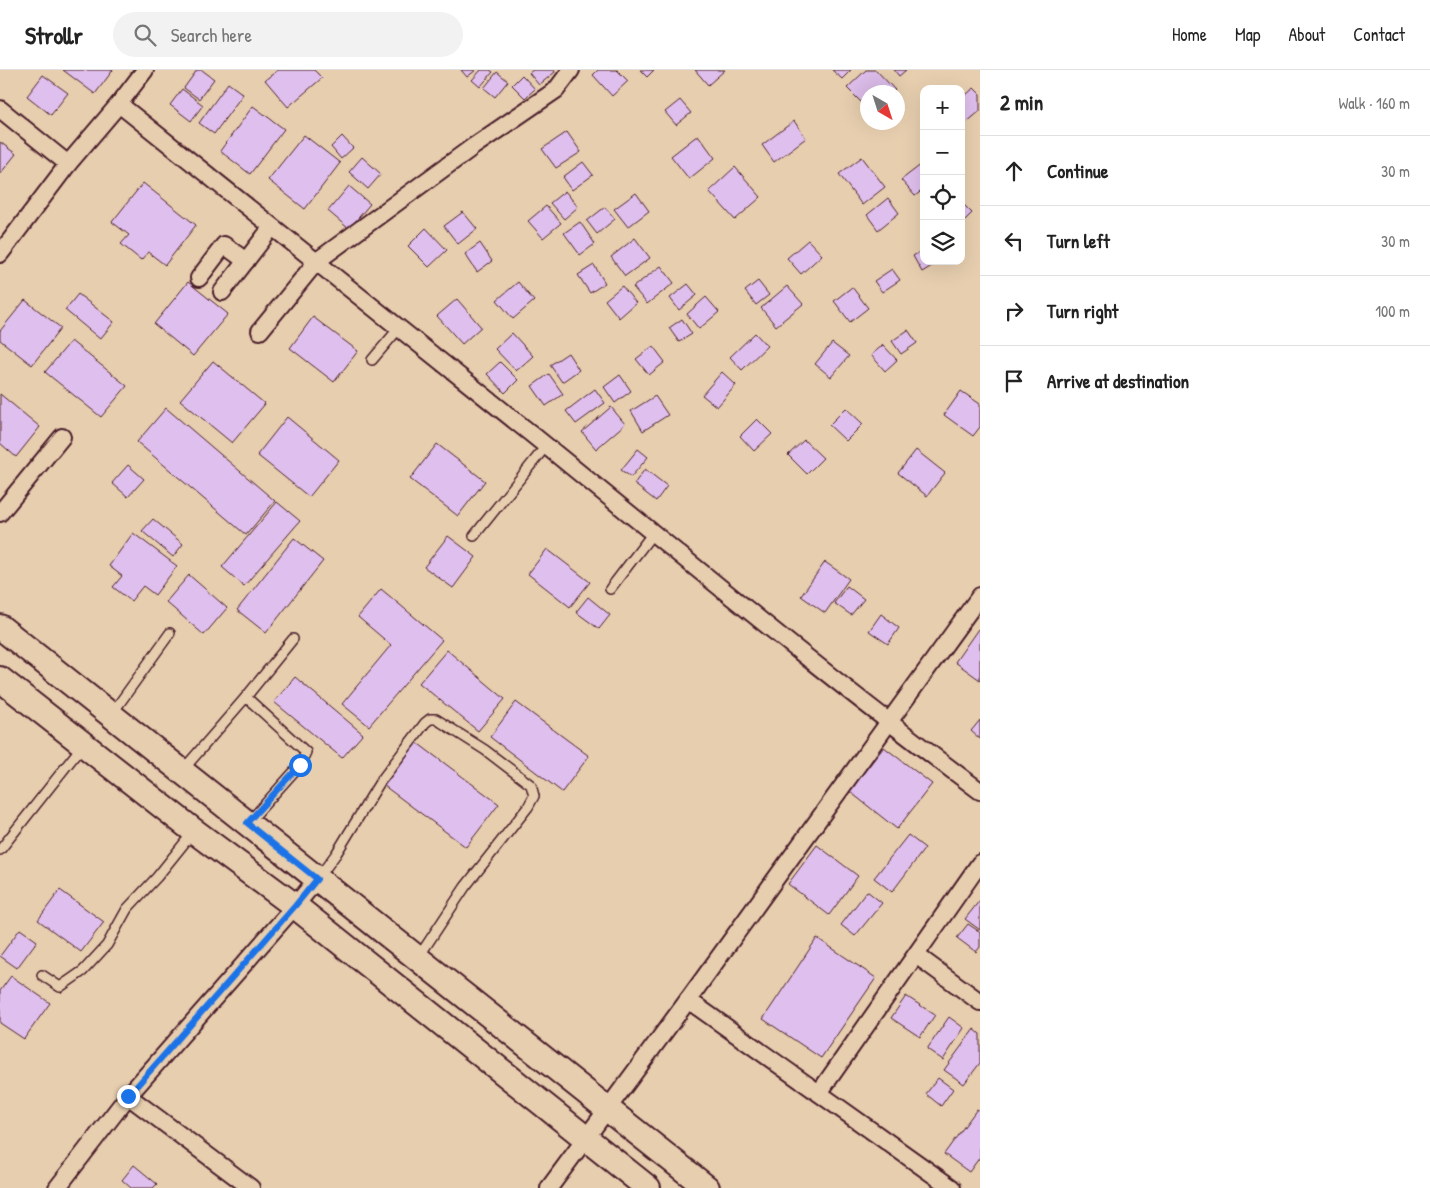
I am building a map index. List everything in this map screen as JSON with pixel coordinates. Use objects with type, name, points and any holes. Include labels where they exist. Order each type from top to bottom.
[{"type":"main road","points":[[0,627],[707,1188]]},
{"type":"main road","points":[[0,679],[194,831],[295,906],[648,1188]]},
{"type":"street","points":[[0,254],[68,164],[145,70]]},
{"type":"street","points":[[260,331],[317,261],[474,146],[556,90],[572,70]]},
{"type":"street","points":[[119,104],[400,327],[888,723],[980,791]]},
{"type":"street","points":[[0,110],[68,164]]},
{"type":"street","points":[[222,292],[272,227]]},
{"type":"street","points":[[199,278],[224,245],[246,261]]},
{"type":"street","points":[[0,513],[62,437]]},
{"type":"street","points":[[549,1188],[688,1000],[980,596]]},
{"type":"street","points":[[819,1093],[980,864]]},
{"type":"street","points":[[57,1188],[128,1096],[317,879]]},
{"type":"street","points":[[916,955],[980,1002]]},
{"type":"street","points":[[688,1000],[952,1188]]},
{"type":"street","points":[[128,1096],[251,1188]]},
{"type":"lane","points":[[372,360],[400,327]]},
{"type":"lane","points":[[474,536],[546,446]]},
{"type":"lane","points":[[610,589],[653,533]]},
{"type":"lane","points":[[111,715],[170,633]]},
{"type":"lane","points":[[182,771],[293,639]]},
{"type":"lane","points":[[246,697],[306,752],[300,765],[247,823]]},
{"type":"lane","points":[[317,879],[336,854],[380,782],[430,719],[436,719],[485,750],[531,785],[534,796],[528,807],[464,887],[418,958]]},
{"type":"lane","points":[[0,850],[83,744]]},
{"type":"lane","points":[[42,975],[60,987],[83,971],[107,945],[127,909],[194,831]]},
{"type":"building","points":[[63,70],[113,70],[95,94]]},
{"type":"building","points":[[197,70],[202,70],[214,79],[199,99],[184,88]]},
{"type":"building","points":[[278,70],[314,70],[322,78],[288,107],[265,80]]},
{"type":"building","points":[[461,70],[476,70],[467,77]]},
{"type":"building","points":[[481,70],[493,72],[480,87],[472,80]]},
{"type":"building","points":[[533,70],[554,70],[555,72],[539,85],[529,73]]},
{"type":"building","points":[[598,70],[617,70],[628,81],[612,96],[593,75]]},
{"type":"building","points":[[640,70],[654,70],[647,77]]},
{"type":"building","points":[[695,70],[725,70],[708,85]]},
{"type":"building","points":[[832,70],[851,70],[842,79]]},
{"type":"building","points":[[866,70],[876,70],[890,85],[860,85],[860,101],[847,88]]},
{"type":"building","points":[[894,70],[906,70],[899,76]]},
{"type":"building","points":[[497,72],[508,81],[495,97],[484,88]]},
{"type":"building","points":[[43,75],[68,93],[51,115],[27,96]]},
{"type":"building","points":[[522,75],[535,89],[525,98],[512,85]]},
{"type":"building","points":[[228,83],[243,94],[214,134],[199,123]]},
{"type":"building","points":[[974,88],[980,94],[980,111],[967,122],[965,120],[965,96]]},
{"type":"building","points":[[182,89],[203,105],[191,121],[170,105]]},
{"type":"building","points":[[680,100],[691,113],[676,125],[665,112]]},
{"type":"building","points":[[253,106],[284,129],[250,174],[220,151]]},
{"type":"building","points":[[794,121],[806,138],[774,162],[762,145]]},
{"type":"building","points":[[567,132],[581,152],[556,168],[542,149]]},
{"type":"building","points":[[304,135],[340,163],[305,209],[268,180]]},
{"type":"building","points":[[698,135],[715,158],[689,179],[671,156]]},
{"type":"building","points":[[342,136],[353,148],[341,159],[331,147]]},
{"type":"building","points":[[0,142],[16,154],[0,174]]},
{"type":"building","points":[[362,157],[381,174],[368,189],[349,172]]},
{"type":"building","points":[[862,157],[885,187],[862,205],[839,174]]},
{"type":"building","points":[[583,162],[593,175],[572,190],[563,177]]},
{"type":"building","points":[[920,166],[920,192],[915,196],[901,180]]},
{"type":"building","points":[[735,167],[761,197],[735,220],[709,191]]},
{"type":"building","points":[[143,183],[196,225],[165,265],[148,252],[141,260],[121,244],[129,235],[112,222]]},
{"type":"building","points":[[349,186],[370,204],[349,229],[328,211]]},
{"type":"building","points":[[565,191],[578,207],[564,219],[550,203]]},
{"type":"building","points":[[636,193],[649,211],[628,227],[614,209]]},
{"type":"building","points":[[888,198],[899,213],[878,230],[867,215]]},
{"type":"building","points":[[546,206],[561,223],[543,238],[528,221]]},
{"type":"building","points":[[965,206],[972,213],[965,220]]},
{"type":"building","points":[[605,207],[615,219],[597,234],[587,221]]},
{"type":"building","points":[[463,212],[477,229],[458,244],[444,226]]},
{"type":"building","points":[[580,222],[595,244],[580,255],[564,233]]},
{"type":"building","points":[[426,228],[447,250],[429,267],[408,246]]},
{"type":"building","points":[[635,238],[650,258],[625,276],[611,257]]},
{"type":"building","points":[[808,240],[822,255],[801,274],[787,258]]},
{"type":"building","points":[[480,243],[492,261],[477,272],[465,254]]},
{"type":"building","points":[[920,252],[920,265],[933,265],[922,272],[913,256]]},
{"type":"building","points":[[594,265],[605,283],[590,293],[578,275]]},
{"type":"building","points":[[661,266],[674,283],[647,304],[633,287]]},
{"type":"building","points":[[892,269],[900,280],[882,292],[874,281]]},
{"type":"building","points":[[758,281],[769,295],[756,305],[745,291]]},
{"type":"building","points":[[188,282],[228,314],[193,356],[154,324]]},
{"type":"building","points":[[518,282],[534,301],[513,319],[497,300]]},
{"type":"building","points":[[688,284],[697,295],[679,310],[670,298]]},
{"type":"building","points":[[622,286],[636,303],[619,318],[605,300]]},
{"type":"building","points":[[787,286],[803,304],[776,326],[761,308]]},
{"type":"building","points":[[852,287],[868,308],[850,322],[834,301]]},
{"type":"building","points":[[78,294],[114,322],[100,339],[65,310]]},
{"type":"building","points":[[706,297],[719,312],[699,329],[687,314]]},
{"type":"building","points":[[457,299],[481,327],[462,344],[437,316]]},
{"type":"building","points":[[25,300],[61,328],[32,365],[0,340],[0,331]]},
{"type":"building","points":[[313,317],[358,351],[334,382],[290,348]]},
{"type":"building","points":[[682,319],[692,334],[679,342],[669,328]]},
{"type":"building","points":[[908,330],[917,343],[901,354],[892,341]]},
{"type":"building","points":[[512,333],[533,356],[516,371],[495,349]]},
{"type":"building","points":[[755,333],[767,346],[742,370],[730,357]]},
{"type":"building","points":[[71,341],[127,386],[101,417],[45,372]]},
{"type":"building","points":[[832,343],[849,356],[831,377],[815,364]]},
{"type":"building","points":[[883,345],[897,360],[885,371],[871,355]]},
{"type":"building","points":[[653,346],[665,362],[649,375],[636,359]]},
{"type":"building","points":[[568,353],[579,370],[562,382],[550,365]]},
{"type":"building","points":[[213,361],[265,404],[232,443],[180,400]]},
{"type":"building","points":[[500,362],[518,380],[505,393],[487,374]]},
{"type":"building","points":[[722,372],[736,385],[717,407],[702,395]]},
{"type":"building","points":[[549,374],[563,394],[546,406],[532,386]]},
{"type":"building","points":[[620,375],[631,391],[615,403],[604,387]]},
{"type":"building","points":[[595,389],[605,403],[576,424],[566,411]]},
{"type":"building","points":[[961,391],[980,404],[980,427],[973,436],[944,415]]},
{"type":"building","points":[[0,394],[40,427],[16,457],[0,443]]},
{"type":"building","points":[[655,396],[668,415],[643,431],[631,411]]},
{"type":"building","points":[[611,407],[625,424],[596,449],[582,432]]},
{"type":"building","points":[[166,408],[275,501],[246,535],[137,442]]},
{"type":"building","points":[[846,408],[863,424],[846,441],[829,425]]},
{"type":"building","points":[[287,417],[339,460],[309,497],[257,455]]},
{"type":"building","points":[[757,419],[772,434],[754,451],[740,436]]},
{"type":"building","points":[[804,440],[823,458],[807,474],[788,455]]},
{"type":"building","points":[[437,444],[485,481],[458,516],[410,479]]},
{"type":"building","points":[[638,449],[648,457],[631,477],[621,470]]},
{"type":"building","points":[[916,450],[945,473],[927,496],[898,473]]},
{"type":"building","points":[[128,465],[144,479],[128,497],[112,483]]},
{"type":"building","points":[[645,469],[667,486],[656,501],[634,484]]},
{"type":"building","points":[[277,502],[300,521],[244,586],[222,567]]},
{"type":"building","points":[[153,519],[183,544],[173,557],[142,531]]},
{"type":"building","points":[[133,533],[177,566],[155,595],[143,586],[131,601],[113,587],[122,576],[109,566]]},
{"type":"building","points":[[448,536],[476,557],[453,588],[424,567]]},
{"type":"building","points":[[294,538],[323,561],[266,633],[237,610]]},
{"type":"building","points":[[547,549],[590,582],[570,607],[528,574]]},
{"type":"building","points":[[825,562],[849,579],[825,613],[801,596]]},
{"type":"building","points":[[189,575],[227,608],[204,635],[166,602]]},
{"type":"building","points":[[847,586],[864,599],[851,615],[834,603]]},
{"type":"building","points":[[381,589],[442,640],[369,726],[342,704],[391,645],[358,617]]},
{"type":"building","points":[[588,597],[610,615],[599,629],[576,612]]},
{"type":"building","points":[[881,614],[899,628],[888,644],[869,631]]},
{"type":"building","points":[[978,629],[980,630],[980,680],[955,662]]},
{"type":"building","points":[[447,650],[505,699],[478,731],[419,683]]},
{"type":"building","points":[[295,677],[363,734],[342,758],[274,702]]},
{"type":"building","points":[[516,702],[589,756],[562,792],[490,737]]},
{"type":"building","points":[[980,720],[980,739],[971,731]]},
{"type":"building","points":[[416,742],[499,804],[466,847],[383,785]]},
{"type":"building","points":[[884,747],[932,784],[897,829],[849,791]]},
{"type":"building","points":[[908,835],[925,848],[892,892],[874,878]]},
{"type":"building","points":[[817,845],[858,876],[829,915],[788,884]]},
{"type":"building","points":[[60,890],[104,922],[81,952],[38,920]]},
{"type":"building","points":[[867,891],[882,903],[855,936],[841,925]]},
{"type":"building","points":[[980,900],[980,930],[965,919]]},
{"type":"building","points":[[968,924],[980,932],[980,947],[976,952],[957,938]]},
{"type":"building","points":[[20,929],[37,941],[17,968],[0,956]]},
{"type":"building","points":[[817,938],[876,978],[821,1058],[763,1019]]},
{"type":"building","points":[[11,976],[50,1003],[24,1039],[0,1023],[0,991]]},
{"type":"building","points":[[906,996],[935,1015],[920,1037],[891,1018]]},
{"type":"building","points":[[949,1017],[964,1028],[943,1060],[927,1049]]},
{"type":"building","points":[[974,1029],[980,1034],[980,1063],[964,1084],[944,1070]]},
{"type":"building","points":[[938,1078],[953,1089],[941,1106],[926,1094]]},
{"type":"building","points":[[977,1109],[980,1111],[980,1157],[969,1172],[944,1154]]},
{"type":"building","points":[[134,1165],[157,1184],[153,1188],[131,1188],[122,1180]]},
{"type":"route","points":[[128,1096],[317,879],[247,823],[300,765]]}]
